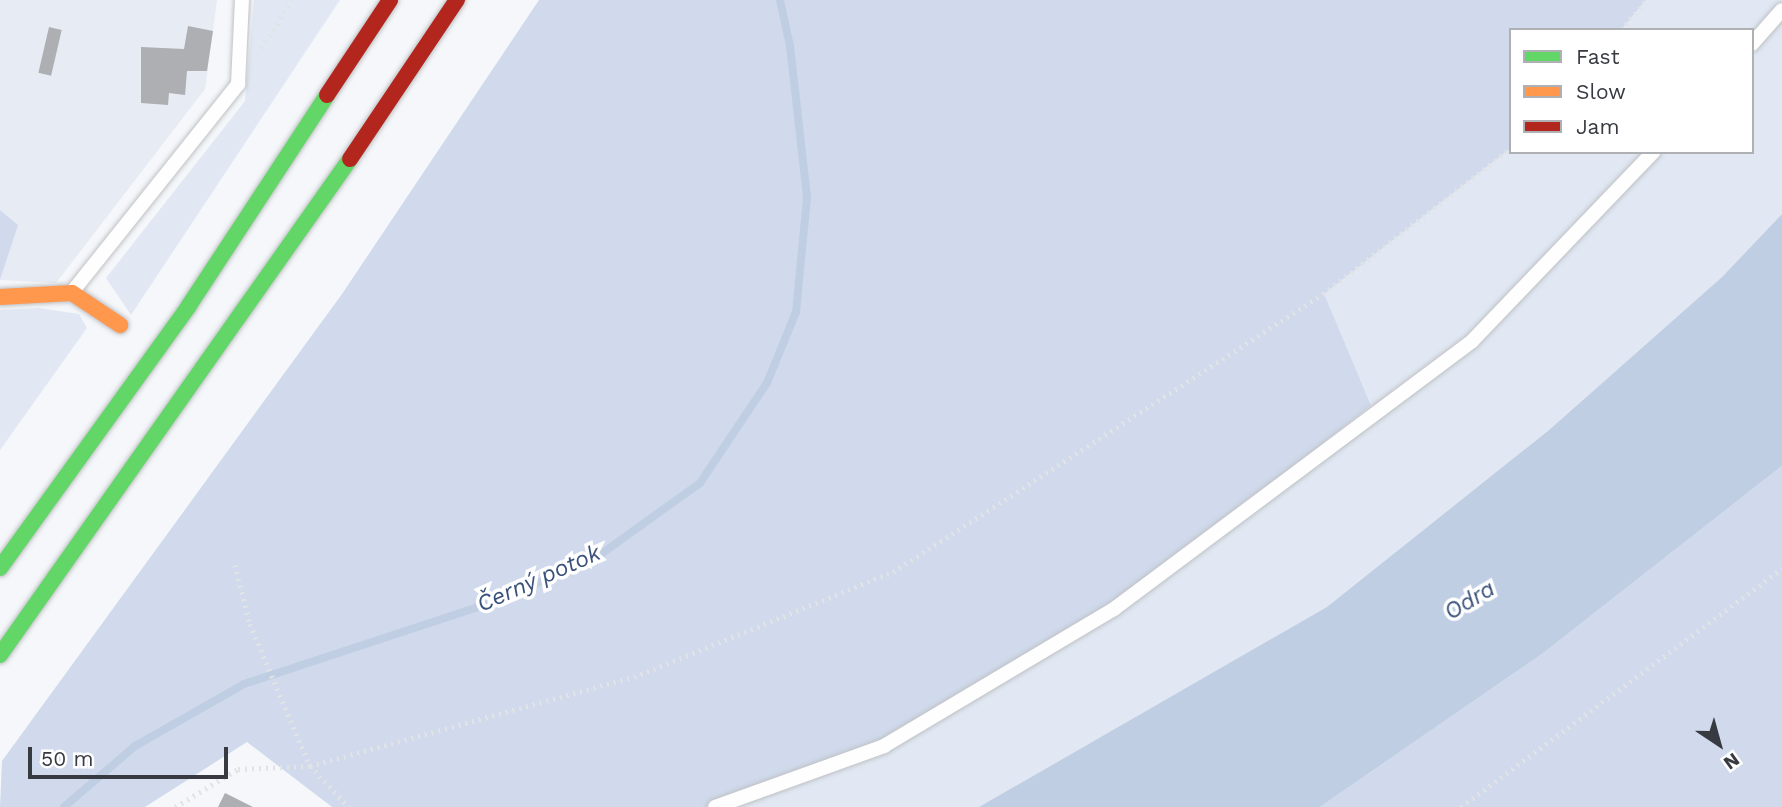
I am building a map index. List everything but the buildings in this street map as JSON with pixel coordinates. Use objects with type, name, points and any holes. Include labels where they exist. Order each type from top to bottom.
[{"type":"main road","points":[[0,568],[188,307],[390,0]]},
{"type":"main road","points":[[0,655],[227,340],[457,0]]},
{"type":"main road","points":[[0,297],[72,293],[120,325]]},
{"type":"lane","points":[[72,293],[238,84],[242,0]]},
{"type":"lane","points":[[1754,42],[1782,10]]},
{"type":"lane","points":[[715,807],[884,746],[1114,610],[1472,341],[1651,154]]},
{"type":"path","points":[[238,84],[292,0]]},
{"type":"path","points":[[1623,28],[1646,0]]},
{"type":"path","points":[[175,807],[238,769],[310,766],[634,677],[893,572],[1324,294],[1509,150]]},
{"type":"path","points":[[235,565],[250,624],[310,766],[349,807]]},
{"type":"path","points":[[1461,807],[1782,569]]},
{"type":"shaded area","points":[[0,0],[217,0],[205,89],[56,283],[0,280],[17,226],[0,210]]},
{"type":"shaded area","points":[[254,0],[340,0],[131,315],[106,278],[245,101]]},
{"type":"shaded area","points":[[539,0],[1646,0],[1623,28],[1509,28],[1509,150],[1324,294],[1371,405],[1114,609],[884,746],[715,807],[332,807],[247,742],[145,807],[0,807],[2,761],[342,294]]},
{"type":"shaded area","points":[[1646,0],[1782,0],[1782,214],[1722,277],[1549,430],[1328,607],[979,807],[715,807],[1371,404],[1323,294],[1509,150],[1509,154],[1754,154],[1754,28],[1623,28]]},
{"type":"shaded area","points":[[0,210],[18,225],[0,280]]},
{"type":"shaded area","points":[[39,308],[79,314],[87,328],[0,450],[0,310]]},
{"type":"shaded area","points":[[1782,466],[1782,807],[1320,807],[1542,654]]},
{"type":"water","name":"Odra","points":[[1782,214],[1782,466],[1542,654],[1320,807],[979,807],[1327,607],[1549,430],[1722,277]]},
{"type":"waterway","name":"Černý potok","points":[[64,807],[135,746],[244,684],[496,601],[597,557],[700,483],[767,383],[796,312],[807,197],[790,46],[780,0]]},
{"type":"traffic: fast","points":[[0,568],[188,307],[327,95]]},
{"type":"traffic: fast","points":[[0,655],[350,159]]},
{"type":"traffic: slow","points":[[0,297],[72,293],[120,325]]},
{"type":"traffic: jam","points":[[327,95],[390,0]]},
{"type":"traffic: jam","points":[[350,159],[457,0]]}]
